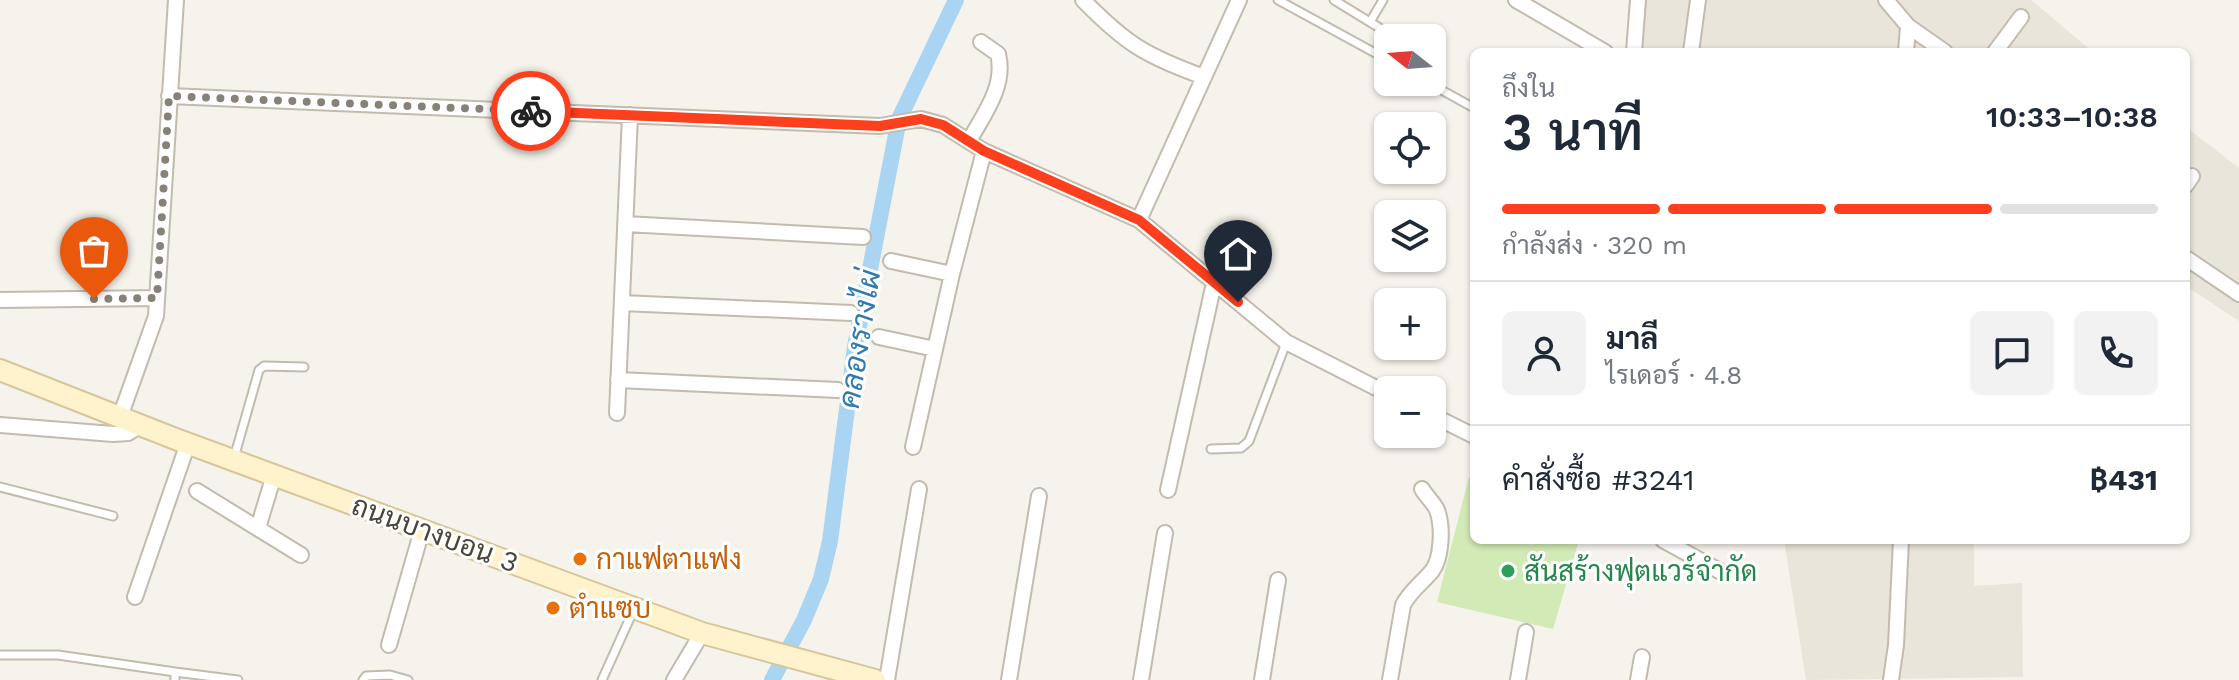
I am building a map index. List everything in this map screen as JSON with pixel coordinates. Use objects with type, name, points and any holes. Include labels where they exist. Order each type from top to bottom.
[{"type":"main road","name":"ถนนบางบอน 3","points":[[0,370],[233,460],[702,633],[875,680]]},
{"type":"street","points":[[120,417],[156,316],[176,0]]},
{"type":"street","points":[[1083,0],[1116,34],[1137,48],[1204,77]]},
{"type":"street","points":[[1139,220],[1239,0]]},
{"type":"street","points":[[1516,0],[1598,48]]},
{"type":"street","points":[[1634,48],[1638,0]]},
{"type":"street","points":[[1692,48],[1698,0]]},
{"type":"street","points":[[1887,0],[1908,26],[1939,48]]},
{"type":"street","points":[[1998,48],[2021,17]]},
{"type":"street","points":[[1906,48],[1908,26]]},
{"type":"street","points":[[969,141],[996,91],[1001,75],[998,54],[981,42]]},
{"type":"street","points":[[169,96],[880,126],[921,119],[943,125],[984,151],[1139,220],[1286,342],[1374,387]]},
{"type":"street","points":[[617,413],[630,115]]},
{"type":"street","points":[[913,447],[952,274],[984,151]]},
{"type":"street","points":[[625,224],[863,237]]},
{"type":"street","points":[[891,261],[952,274]]},
{"type":"street","points":[[2190,261],[2239,294]]},
{"type":"street","points":[[1168,490],[1214,283]]},
{"type":"street","points":[[0,300],[157,298]]},
{"type":"street","points":[[622,303],[851,313]]},
{"type":"street","points":[[879,337],[935,349]]},
{"type":"street","points":[[618,380],[838,390]]},
{"type":"street","points":[[1446,422],[1470,434]]},
{"type":"street","points":[[0,425],[113,434],[128,433],[141,425]]},
{"type":"street","points":[[135,597],[188,443]]},
{"type":"street","points":[[258,528],[274,475]]},
{"type":"street","points":[[887,680],[919,489]]},
{"type":"street","points":[[1390,680],[1403,605],[1408,595],[1434,569],[1441,538],[1437,510],[1422,489]]},
{"type":"street","points":[[197,491],[301,555]]},
{"type":"street","points":[[1009,680],[1039,496]]},
{"type":"street","points":[[389,645],[422,530]]},
{"type":"street","points":[[1141,680],[1165,533]]},
{"type":"street","points":[[1670,544],[1723,573]]},
{"type":"street","points":[[1891,680],[1896,645],[1901,544]]},
{"type":"street","points":[[1262,680],[1278,580]]},
{"type":"street","points":[[1518,680],[1526,632]]},
{"type":"street","points":[[674,680],[702,633]]},
{"type":"street","points":[[1638,680],[1642,657]]},
{"type":"lane","points":[[1278,0],[1374,52]]},
{"type":"lane","points":[[1334,0],[1374,24]]},
{"type":"lane","points":[[1370,22],[1383,0]]},
{"type":"lane","points":[[1446,93],[1470,106]]},
{"type":"lane","points":[[1211,449],[1241,448],[1249,441],[1286,342]]},
{"type":"lane","points":[[233,460],[259,370],[264,366],[304,367]]},
{"type":"lane","points":[[0,487],[113,516]]},
{"type":"lane","points":[[602,680],[634,608]]},
{"type":"lane","points":[[0,655],[58,655],[175,676],[238,680]]},
{"type":"lane","points":[[363,680],[366,676],[376,675],[408,680]]},
{"type":"shaded area","points":[[1643,0],[2031,0],[2088,48],[1638,48]]},
{"type":"shaded area","points":[[2190,130],[2239,168],[2239,321],[2190,289]]},
{"type":"shaded area","points":[[1785,544],[1974,544],[1974,586],[2022,583],[2023,677],[1806,680]]},
{"type":"green space","name":"สันสร้างฟุตแวร์จำกัด","points":[[1469,477],[1470,544],[1578,544],[1553,629],[1437,602]]},
{"type":"waterway","name":"คลองรางไผ่","points":[[772,680],[804,620],[821,579],[830,541],[855,347],[899,119],[956,0]]},
{"type":"way so far","points":[[94,299],[157,298],[169,96],[531,111]]},
{"type":"place","name":"กาแฟตาแฟง","points":[[580,559]]},
{"type":"place","name":"สันสร้างฟุตแวร์จำกัด","points":[[1508,571]]},
{"type":"place","name":"ตำแซบ","points":[[553,608]]},
{"type":"route","points":[[531,111],[880,126],[921,119],[943,125],[984,151],[1139,220],[1238,302]]}]
